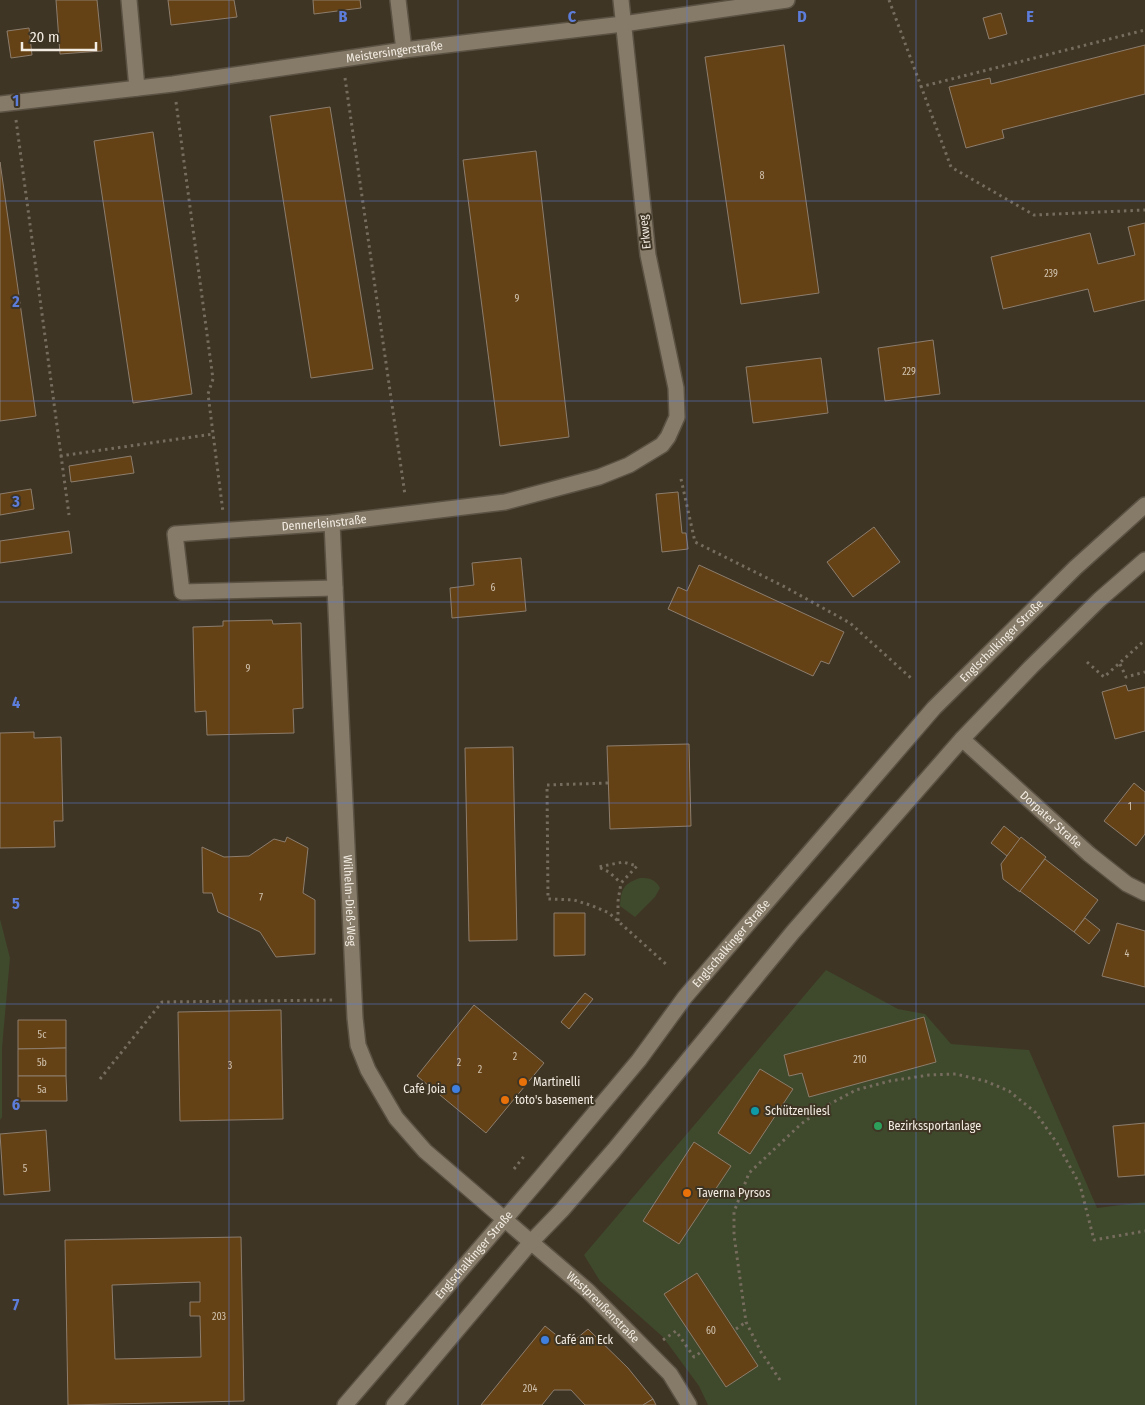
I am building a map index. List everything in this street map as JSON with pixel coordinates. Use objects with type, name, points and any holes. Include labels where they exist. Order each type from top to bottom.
[{"type":"street","points":[[129,0],[136,88]]},
{"type":"street","points":[[398,0],[404,50]]},
{"type":"street","name":"Erkweg","points":[[621,0],[648,254],[676,388],[677,417],[668,437]]},
{"type":"street","name":"Meistersingerstraße","points":[[7,103],[173,84],[404,50],[623,24],[787,0]]},
{"type":"street","name":"Dennerleinstraße","points":[[335,588],[182,592],[175,534],[332,523],[505,502],[598,477],[630,466],[662,445],[668,437]]},
{"type":"street","name":"Englschalkinger Straße","points":[[345,1405],[505,1220],[639,1060],[685,997],[934,708],[1075,568],[1145,505]]},
{"type":"street","name":"Wilhelm-Dieß-Weg","points":[[332,523],[354,1000],[358,1045],[368,1070],[396,1118],[424,1151],[505,1220]]},
{"type":"street","points":[[394,1405],[531,1242],[562,1210],[793,932],[962,738],[1099,600],[1145,560]]},
{"type":"street","name":"Dorpater Straße","points":[[962,738],[1089,854],[1127,884],[1145,893]]},
{"type":"street","name":"Westpreußenstraße","points":[[505,1220],[588,1291],[648,1350],[670,1374],[689,1405]]},
{"type":"path","points":[[888,0],[951,167],[1034,215],[1145,210]]},
{"type":"path","points":[[920,87],[1145,30]]},
{"type":"path","points":[[342,60],[408,514]]},
{"type":"path","points":[[173,84],[213,379],[208,394],[226,531]]},
{"type":"path","points":[[7,103],[68,515]]},
{"type":"path","points":[[60,456],[214,434]]},
{"type":"path","points":[[681,479],[696,542],[785,586],[850,623],[912,679]]},
{"type":"path","points":[[1087,662],[1104,677],[1145,640]]},
{"type":"path","points":[[1120,664],[1126,677],[1145,672]]},
{"type":"path","points":[[608,783],[547,785],[548,899],[574,900],[609,914],[667,965]]},
{"type":"path","points":[[618,922],[618,901],[621,883],[637,866],[623,862],[598,867],[609,872],[621,883]]},
{"type":"path","points":[[100,1079],[162,1002],[354,1000]]},
{"type":"path","points":[[780,1380],[761,1352],[746,1322],[734,1235],[734,1212],[750,1173],[801,1124],[828,1105],[856,1090],[890,1081],[929,1075],[956,1074],[985,1081],[1009,1091],[1036,1112],[1057,1143],[1080,1185],[1094,1240],[1145,1231]]},
{"type":"path","points":[[514,1169],[525,1155]]},
{"type":"path","points":[[736,1329],[746,1322]]},
{"type":"path","points":[[677,1333],[694,1356],[701,1352]]},
{"type":"green space","points":[[640,878],[652,880],[660,888],[655,897],[635,917],[620,906],[620,900],[626,885]]},
{"type":"green space","points":[[0,919],[10,958],[2,1048],[2,1117],[0,1120]]},
{"type":"green space","name":"Bezirkssportanlage","points":[[826,970],[898,1009],[925,1014],[951,1044],[1029,1050],[1097,1208],[1145,1202],[1145,1405],[708,1405],[699,1386],[663,1337],[600,1281],[584,1255]]},
{"type":"building","points":[[56,0],[97,0],[102,51],[60,54]]},
{"type":"building","points":[[168,0],[234,0],[237,17],[171,25]]},
{"type":"building","points":[[313,0],[360,0],[361,8],[314,14]]},
{"type":"building","points":[[1001,13],[1007,34],[989,39],[983,18]]},
{"type":"building","points":[[29,28],[32,55],[11,58],[7,31]]},
{"type":"building","points":[[784,45],[819,293],[741,304],[705,57]]},
{"type":"building","points":[[1145,45],[1145,94],[1002,130],[1004,138],[966,148],[949,87],[990,78],[991,84]]},
{"type":"building","points":[[330,107],[373,369],[311,378],[270,116]]},
{"type":"building","points":[[153,132],[192,394],[133,403],[94,141]]},
{"type":"building","points":[[536,151],[569,437],[500,446],[463,160]]},
{"type":"building","points":[[0,162],[36,416],[0,421]]},
{"type":"building","points":[[1145,223],[1145,300],[1094,312],[1088,289],[1003,309],[991,257],[1090,233],[1098,264],[1135,255],[1128,227]]},
{"type":"building","points":[[933,340],[940,394],[885,401],[878,348]]},
{"type":"building","points":[[821,358],[828,413],[753,423],[746,367]]},
{"type":"building","points":[[131,456],[134,473],[71,482],[69,466]]},
{"type":"building","points":[[31,489],[34,509],[0,515],[0,494]]},
{"type":"building","points":[[678,492],[682,533],[686,533],[688,549],[662,552],[656,494]]},
{"type":"building","points":[[874,527],[900,562],[853,597],[827,562]]},
{"type":"building","points":[[69,531],[72,553],[0,563],[0,541]]},
{"type":"building","points":[[521,558],[526,611],[452,618],[450,588],[474,585],[472,563]]},
{"type":"building","points":[[699,565],[844,632],[829,664],[821,661],[813,676],[668,609],[678,587],[687,591]]},
{"type":"building","points":[[272,620],[273,624],[301,623],[303,708],[293,709],[294,733],[207,735],[206,711],[195,712],[193,627],[223,626],[223,621]]},
{"type":"building","points":[[1126,685],[1128,691],[1145,687],[1145,731],[1115,739],[1102,692]]},
{"type":"building","points":[[34,732],[34,738],[61,737],[63,821],[54,821],[55,847],[0,848],[0,733]]},
{"type":"building","points":[[689,744],[691,826],[610,829],[607,746]]},
{"type":"building","points":[[513,747],[517,940],[469,941],[465,748]]},
{"type":"building","points":[[1134,783],[1145,792],[1145,834],[1136,846],[1104,821]]},
{"type":"building","points":[[1004,826],[1020,839],[1007,856],[991,843]]},
{"type":"building","points":[[287,837],[308,848],[303,893],[315,900],[315,954],[276,957],[260,932],[218,912],[212,893],[203,893],[202,847],[224,857],[249,856],[274,839],[285,842]]},
{"type":"building","points":[[1021,837],[1046,857],[1020,892],[1003,879],[1001,864]]},
{"type":"building","points":[[1045,859],[1098,900],[1074,932],[1020,891]]},
{"type":"building","points":[[554,913],[585,913],[585,955],[554,956]]},
{"type":"building","points":[[1085,918],[1100,930],[1089,944],[1074,932]]},
{"type":"building","points":[[1117,923],[1145,931],[1145,987],[1102,976]]},
{"type":"building","points":[[585,993],[593,999],[569,1029],[561,1022]]},
{"type":"building","points":[[474,1005],[544,1063],[486,1133],[417,1076]]},
{"type":"building","points":[[281,1010],[283,1119],[180,1121],[178,1012]]},
{"type":"building","points":[[924,1017],[936,1062],[809,1097],[802,1073],[789,1076],[784,1055]]},
{"type":"building","points":[[18,1020],[66,1020],[66,1048],[18,1049]]},
{"type":"building","points":[[66,1048],[66,1076],[18,1076],[18,1049]]},
{"type":"building","name":"Schützenliesl","points":[[760,1069],[793,1089],[750,1154],[718,1133]]},
{"type":"building","points":[[18,1076],[66,1076],[67,1101],[18,1101]]},
{"type":"building","points":[[1145,1123],[1145,1175],[1118,1177],[1113,1126]]},
{"type":"building","points":[[46,1130],[50,1191],[4,1195],[0,1134]]},
{"type":"building","name":"Taverna Pyrsos","points":[[694,1142],[731,1166],[679,1244],[643,1221]]},
{"type":"building","points":[[241,1237],[244,1401],[68,1405],[65,1240]],"holes":[[[200,1282],[200,1302],[190,1302],[190,1316],[200,1316],[201,1357],[115,1359],[112,1285]]]},
{"type":"building","points":[[697,1273],[758,1366],[726,1387],[664,1294]]},
{"type":"building","points":[[545,1326],[560,1338],[576,1339],[588,1329],[628,1368],[653,1399],[643,1405],[585,1405],[571,1390],[554,1390],[542,1405],[481,1405]]},
{"type":"building","points":[[653,1399],[656,1405],[643,1405]]},
{"type":"place","name":"Martinelli","points":[[523,1082]]},
{"type":"place","name":"Café Joia","points":[[456,1089]]},
{"type":"place","name":"toto's basement","points":[[505,1100]]},
{"type":"place","name":"Schützenliesl","points":[[755,1111]]},
{"type":"place","name":"Bezirkssportanlage","points":[[878,1126]]},
{"type":"place","name":"Taverna Pyrsos","points":[[687,1193]]},
{"type":"place","name":"Café am Eck","points":[[545,1340]]}]
